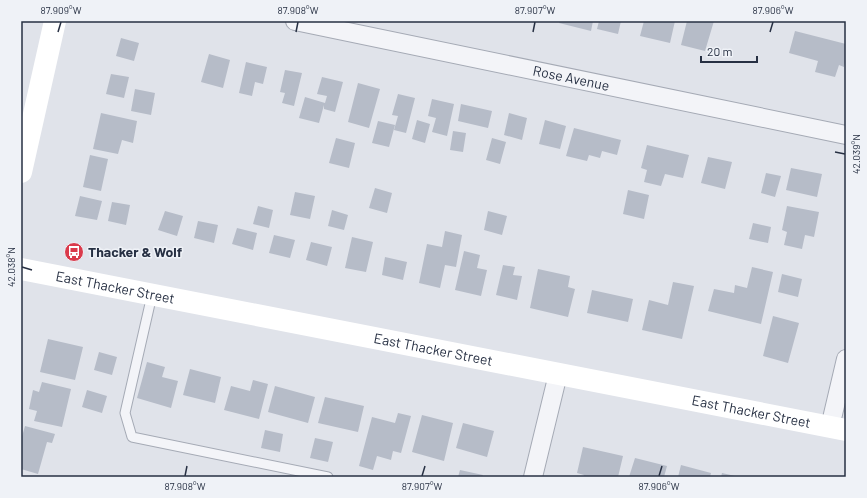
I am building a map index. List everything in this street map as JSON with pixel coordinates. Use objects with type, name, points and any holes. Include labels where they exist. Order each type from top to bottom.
[{"type":"street","points":[[21,172],[55,21]]},
{"type":"street","name":"Rose Avenue","points":[[296,21],[846,135]]},
{"type":"street","name":"East Thacker Street","points":[[21,269],[838,428]]},
{"type":"street","points":[[838,428],[846,359]]},
{"type":"street","points":[[532,477],[558,374]]},
{"type":"lane","points":[[152,295],[126,413],[132,437],[328,477]]},
{"type":"building","points":[[560,21],[593,21],[591,31],[559,23]]},
{"type":"building","points":[[599,21],[621,21],[618,34],[597,29]]},
{"type":"building","points":[[644,21],[675,21],[670,43],[640,36]]},
{"type":"building","points":[[687,21],[714,21],[705,51],[681,45]]},
{"type":"building","points":[[795,31],[846,44],[846,58],[844,67],[839,65],[835,77],[815,72],[818,61],[789,53]]},
{"type":"building","points":[[121,38],[139,43],[134,61],[116,56]]},
{"type":"building","points":[[209,54],[230,60],[223,88],[201,82]]},
{"type":"building","points":[[246,62],[267,67],[263,84],[255,82],[252,96],[239,93]]},
{"type":"building","points":[[285,70],[302,73],[294,106],[282,103],[285,93],[280,92]]},
{"type":"building","points":[[111,74],[129,77],[124,98],[106,94]]},
{"type":"building","points":[[322,77],[343,82],[335,112],[324,109],[324,105],[319,123],[299,118],[305,97],[325,103],[327,96],[317,94]]},
{"type":"building","points":[[358,83],[380,89],[369,128],[348,122]]},
{"type":"building","points":[[135,89],[155,93],[151,115],[131,111]]},
{"type":"building","points":[[398,94],[415,98],[406,133],[394,130],[398,116],[392,115]]},
{"type":"building","points":[[432,99],[454,104],[447,136],[432,132],[436,118],[428,116]]},
{"type":"building","points":[[461,104],[492,111],[488,128],[458,121]]},
{"type":"building","points":[[101,113],[137,121],[133,143],[122,140],[118,154],[93,149]]},
{"type":"building","points":[[509,113],[527,118],[522,140],[504,135]]},
{"type":"building","points":[[417,120],[430,124],[425,143],[412,139]]},
{"type":"building","points":[[545,120],[566,126],[560,149],[539,144]]},
{"type":"building","points":[[378,121],[395,125],[389,147],[372,143]]},
{"type":"building","points":[[574,128],[621,140],[617,155],[602,151],[600,158],[589,155],[587,161],[566,156]]},
{"type":"building","points":[[453,131],[466,133],[463,152],[450,150]]},
{"type":"building","points":[[336,138],[355,143],[349,168],[329,163]]},
{"type":"building","points":[[492,138],[506,142],[500,164],[486,160]]},
{"type":"building","points":[[647,145],[689,155],[683,178],[665,174],[661,186],[644,182],[647,170],[641,168]]},
{"type":"building","points":[[90,155],[108,159],[101,191],[83,187]]},
{"type":"building","points":[[708,157],[732,162],[725,189],[701,183]]},
{"type":"building","points":[[791,168],[822,174],[817,197],[786,190]]},
{"type":"building","points":[[766,173],[781,176],[775,197],[761,193]]},
{"type":"building","points":[[375,188],[392,193],[387,213],[369,208]]},
{"type":"building","points":[[628,190],[649,195],[644,219],[623,214]]},
{"type":"building","points":[[295,192],[315,196],[310,219],[290,215]]},
{"type":"building","points":[[80,196],[102,201],[97,220],[75,216]]},
{"type":"building","points":[[112,202],[130,205],[126,225],[108,221]]},
{"type":"building","points":[[258,206],[273,210],[269,228],[253,224]]},
{"type":"building","points":[[787,206],[819,212],[814,237],[805,235],[802,249],[784,245],[787,232],[782,230]]},
{"type":"building","points":[[332,210],[348,215],[344,230],[328,226]]},
{"type":"building","points":[[165,211],[183,216],[177,236],[158,230]]},
{"type":"building","points":[[488,211],[507,216],[502,235],[484,230]]},
{"type":"building","points":[[198,221],[218,225],[214,243],[194,238]]},
{"type":"building","points":[[753,223],[771,227],[768,243],[749,239]]},
{"type":"building","points":[[237,228],[257,233],[253,250],[232,244]]},
{"type":"building","points":[[445,231],[462,235],[456,267],[445,265],[440,288],[419,283],[427,244],[442,247]]},
{"type":"building","points":[[274,235],[295,240],[290,258],[269,253]]},
{"type":"building","points":[[352,237],[373,242],[366,272],[345,268]]},
{"type":"building","points":[[311,242],[332,247],[327,266],[306,260]]},
{"type":"building","points":[[464,251],[480,255],[477,268],[487,270],[481,296],[455,290]]},
{"type":"building","points":[[385,257],[407,262],[403,280],[382,275]]},
{"type":"building","points":[[503,265],[515,267],[513,275],[522,276],[517,300],[496,295]]},
{"type":"building","points":[[752,267],[773,272],[761,324],[708,311],[714,289],[734,293],[735,285],[747,288]]},
{"type":"building","points":[[538,269],[570,276],[568,287],[575,289],[568,317],[530,308]]},
{"type":"building","points":[[782,274],[802,279],[798,297],[778,292]]},
{"type":"building","points":[[673,282],[694,286],[682,339],[642,330],[649,300],[668,305]]},
{"type":"building","points":[[592,290],[633,299],[628,322],[587,313]]},
{"type":"building","points":[[773,316],[799,323],[788,363],[763,356]]},
{"type":"building","points":[[48,339],[83,347],[75,380],[40,372]]},
{"type":"building","points":[[99,352],[117,357],[112,375],[94,370]]},
{"type":"building","points":[[147,362],[165,367],[162,377],[178,381],[171,408],[137,398]]},
{"type":"building","points":[[190,369],[221,377],[215,403],[183,395]]},
{"type":"building","points":[[253,380],[268,384],[259,419],[224,410],[231,386],[250,391]]},
{"type":"building","points":[[42,382],[71,389],[62,427],[34,421],[37,411],[29,409],[33,390],[39,392]]},
{"type":"building","points":[[275,386],[315,397],[308,423],[268,412]]},
{"type":"building","points":[[87,390],[107,396],[102,413],[82,407]]},
{"type":"building","points":[[325,397],[364,406],[358,432],[318,423]]},
{"type":"building","points":[[398,413],[411,416],[401,453],[393,451],[391,460],[377,456],[373,470],[359,466],[372,417],[395,423]]},
{"type":"building","points":[[422,415],[453,423],[444,461],[412,452]]},
{"type":"building","points":[[463,423],[494,431],[487,457],[456,448]]},
{"type":"building","points":[[25,426],[55,434],[52,443],[47,442],[38,474],[21,469],[21,440]]},
{"type":"building","points":[[265,430],[283,434],[280,452],[261,448]]},
{"type":"building","points":[[315,438],[333,442],[328,462],[310,458]]},
{"type":"building","points":[[583,447],[623,456],[618,477],[583,477],[584,475],[577,473]]},
{"type":"building","points":[[635,458],[667,466],[664,477],[629,477]]},
{"type":"building","points":[[681,465],[711,473],[710,477],[678,477]]},
{"type":"building","points":[[460,470],[483,475],[482,477],[458,477]]},
{"type":"building","points":[[722,473],[735,476],[735,477],[721,477]]},
{"type":"place","name":"Thacker & Wolf","points":[[74,252]]}]
